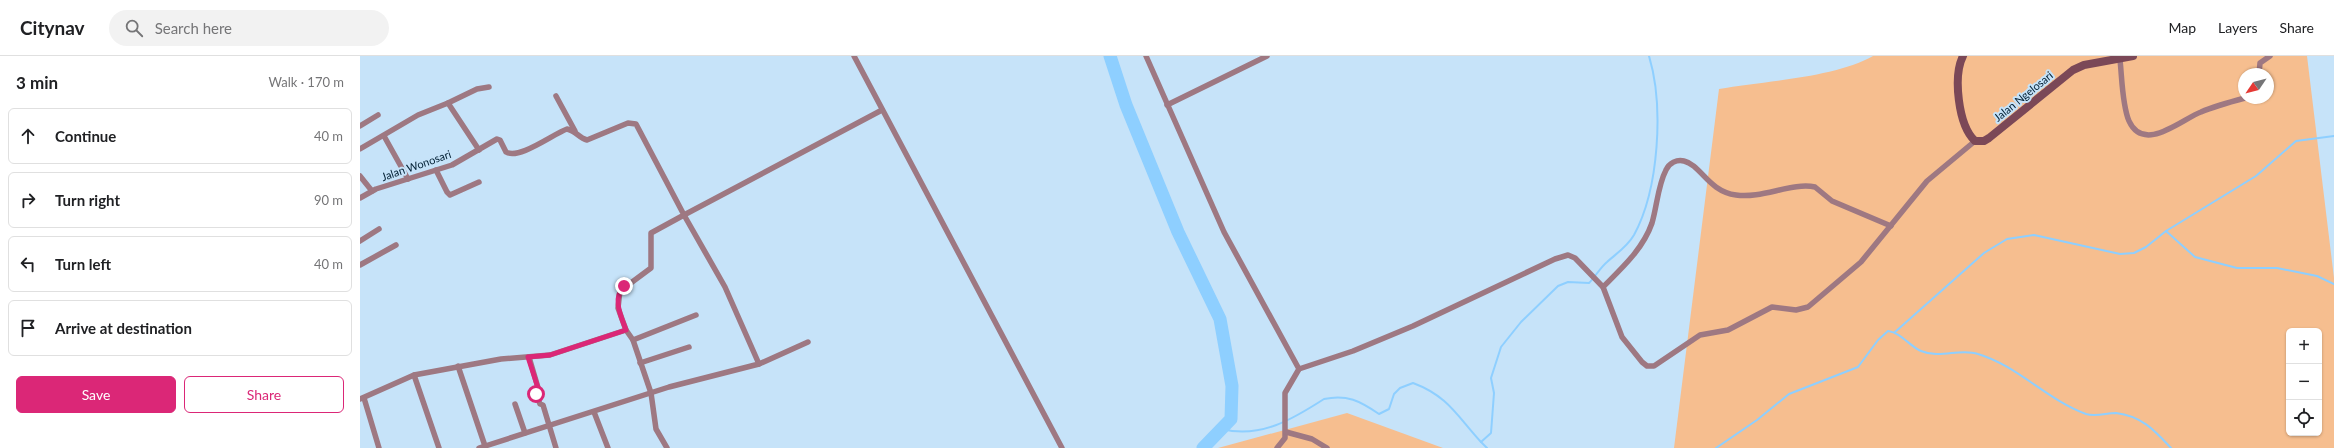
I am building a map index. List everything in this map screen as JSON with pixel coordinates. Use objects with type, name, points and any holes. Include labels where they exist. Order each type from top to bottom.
[{"type":"street","points":[[854,56],[1062,448]]},
{"type":"street","points":[[1146,56],[1224,232],[1299,369]]},
{"type":"street","points":[[1167,105],[1267,56]]},
{"type":"street","points":[[1277,448],[1285,438],[1285,393],[1299,369],[1354,351],[1413,326],[1555,259],[1568,256],[1575,258],[1603,288],[1622,337],[1647,366],[1654,366],[1700,335],[1728,330],[1772,307],[1796,310],[1808,307],[1861,262],[1927,181],[1975,141],[1966,130],[1960,103],[1958,72],[1962,56]]},
{"type":"street","name":"Jalan Ngelosari","points":[[1975,141],[1984,141],[1989,138],[2073,70],[2084,65],[2120,60],[2133,56]]},
{"type":"street","points":[[2260,68],[2260,63],[2270,56]]},
{"type":"street","points":[[2120,60],[2128,119],[2137,130],[2144,133],[2165,132],[2200,112],[2238,100]]},
{"type":"street","points":[[360,149],[418,115],[477,89],[490,87]]},
{"type":"street","points":[[556,96],[575,131],[582,138],[587,140],[628,123],[636,124],[684,215],[725,287],[759,364]]},
{"type":"street","points":[[448,103],[479,150]]},
{"type":"street","points":[[667,448],[656,429],[651,393],[632,340],[626,330],[618,308],[620,291],[651,268],[651,234],[882,110]]},
{"type":"street","points":[[360,126],[378,115]]},
{"type":"street","name":"Jalan Wonosari","points":[[360,198],[408,179],[452,165],[499,139],[506,152],[513,154],[522,152],[560,131],[567,129],[575,131]]},
{"type":"street","points":[[384,136],[408,179]]},
{"type":"street","points":[[1603,288],[1627,262],[1643,241],[1652,224],[1666,170],[1672,163],[1678,161],[1689,163],[1712,185],[1726,193],[1755,196],[1815,187],[1832,201],[1891,226]]},
{"type":"street","points":[[436,170],[447,192],[450,194],[479,182]]},
{"type":"street","points":[[360,176],[372,192]]},
{"type":"street","points":[[360,241],[379,230]]},
{"type":"street","points":[[360,265],[396,245]]},
{"type":"street","points":[[632,340],[696,315]]},
{"type":"street","points":[[379,448],[362,398],[414,375],[458,366],[550,355],[626,330]]},
{"type":"street","points":[[458,366],[482,447],[651,393],[759,364],[808,342]]},
{"type":"street","points":[[640,362],[689,347]]},
{"type":"street","points":[[528,357],[539,391],[536,394],[540,404],[544,405],[556,448]]},
{"type":"street","points":[[414,375],[439,448]]},
{"type":"street","points":[[515,404],[525,433]]},
{"type":"street","points":[[594,412],[608,448]]},
{"type":"street","points":[[1286,430],[1312,439],[1327,448]]},
{"type":"shaded area","points":[[1873,56],[2307,56],[2334,278],[2334,448],[1674,448],[1719,89],[1798,78],[1839,69]]},
{"type":"shaded area","points":[[1347,413],[1443,448],[1218,448]]},
{"type":"waterway","points":[[1110,56],[1126,105],[1178,232],[1220,319],[1232,386],[1231,419],[1203,448]]},
{"type":"waterway","points":[[1222,429],[1236,431],[1263,429],[1288,420],[1324,399],[1340,397],[1366,405],[1379,414],[1389,409],[1394,394],[1400,388],[1413,383],[1425,388],[1444,401],[1481,442],[1491,433],[1494,393],[1491,378],[1501,347],[1521,322],[1558,286],[1568,282],[1589,283],[1604,264],[1622,250],[1634,235],[1649,195],[1654,171],[1657,122],[1654,76],[1649,56]]},
{"type":"waterway","points":[[1895,332],[1984,253],[2007,239],[2034,235],[2120,254],[2134,253],[2146,247],[2166,231],[2256,176],[2296,141],[2334,136]]},
{"type":"waterway","points":[[2166,231],[2195,257],[2237,268],[2277,268],[2317,276],[2334,284]]},
{"type":"waterway","points":[[1716,448],[1757,420],[1789,394],[1858,367],[1878,340],[1888,331],[1897,334],[1917,349],[1928,353],[1943,354],[1971,352],[1993,359],[2058,400],[2086,414],[2097,415],[2116,413],[2133,417],[2147,425],[2171,448]]},
{"type":"waterway","points":[[1481,442],[1487,448]]},
{"type":"route","points":[[536,394],[539,391],[528,357],[550,355],[591,343],[626,330],[618,308],[620,291],[624,286]]}]
